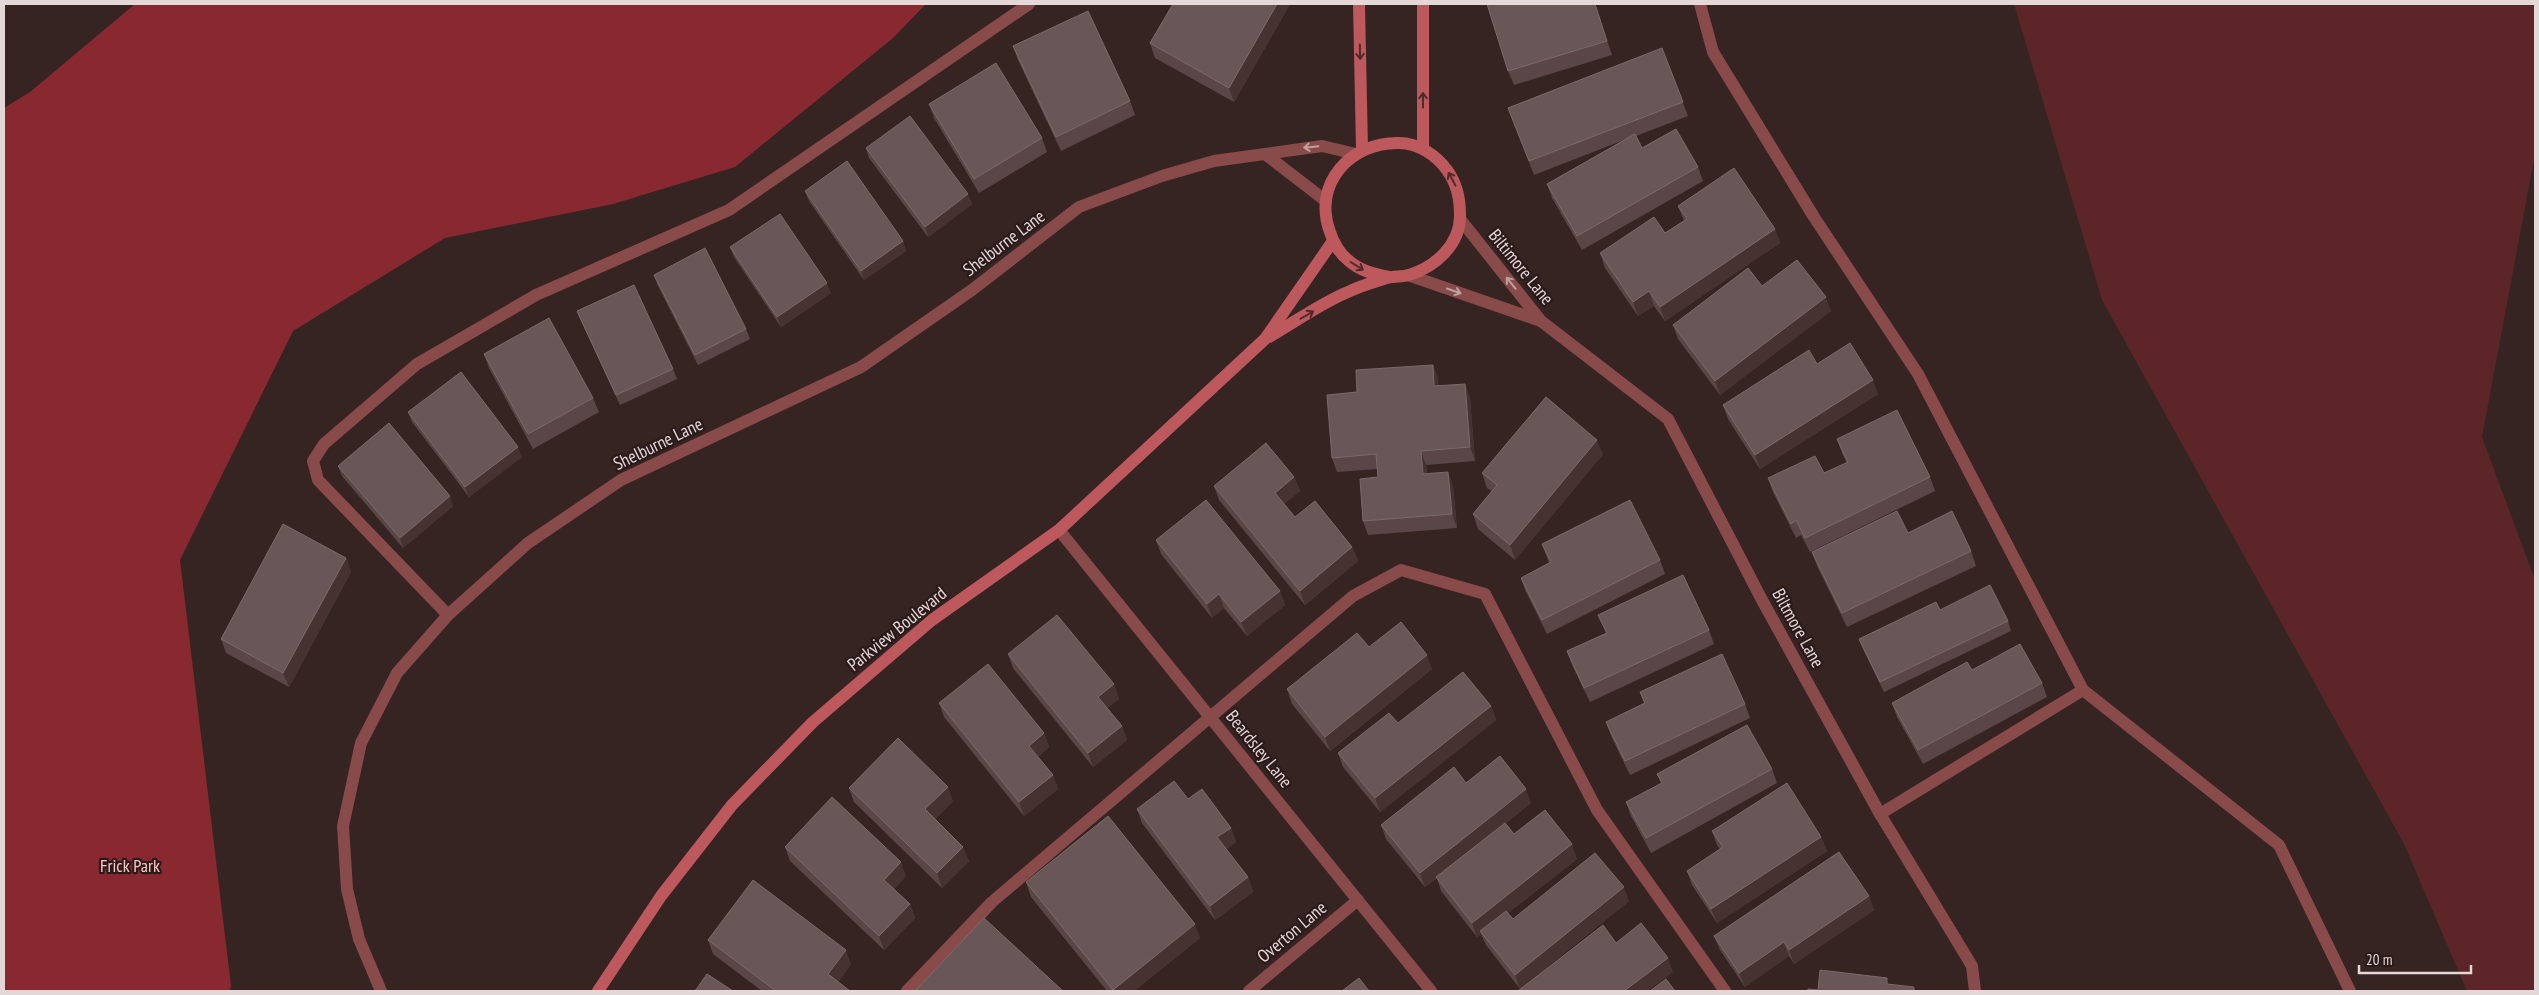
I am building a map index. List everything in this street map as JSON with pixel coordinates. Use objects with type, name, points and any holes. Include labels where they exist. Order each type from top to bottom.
[{"type":"street","points":[[448,615],[318,480],[313,461],[324,444],[417,364],[536,295],[729,210],[1029,4]]},
{"type":"street","points":[[1359,152],[1360,4]]},
{"type":"street","points":[[1423,4],[1423,148]]},
{"type":"street","points":[[1700,4],[1713,52],[1814,217],[1918,374],[2083,690],[2279,845],[2350,991]]},
{"type":"street","name":"Parkview Boulevard","points":[[1265,339],[1347,292],[1389,277],[1408,275],[1430,267],[1444,254],[1455,238],[1460,219],[1460,198],[1453,178],[1440,161],[1423,148],[1402,143],[1388,143],[1359,152],[1344,162],[1332,180],[1326,200],[1326,221],[1333,241],[1347,260],[1366,272],[1389,277]]},
{"type":"street","name":"Shelburne Lane","points":[[381,991],[358,939],[347,889],[343,826],[361,743],[397,673],[448,615],[528,543],[621,480],[861,368],[972,290],[1080,207],[1162,176],[1214,161],[1322,146],[1359,152]]},
{"type":"street","points":[[1265,154],[1326,200]]},
{"type":"street","name":"Biltimore Lane","points":[[1460,219],[1541,321]]},
{"type":"street","name":"Parkview Boulevard","points":[[598,991],[661,896],[732,805],[813,722],[932,620],[1059,530],[1265,339],[1333,241]]},
{"type":"street","name":"Biltimore Lane","points":[[1408,275],[1541,321]]},
{"type":"street","name":"Biltmore Lane","points":[[1541,321],[1668,419],[1762,600],[1880,814],[1972,966],[1975,991]]},
{"type":"street","name":"Beardsley Lane","points":[[1059,530],[1431,991]]},
{"type":"street","points":[[907,991],[992,902],[1353,596],[1402,570],[1485,594],[1597,810],[1725,991]]},
{"type":"street","points":[[1880,814],[2083,690]]},
{"type":"street","name":"Overton Lane","points":[[1248,991],[1358,900]]},
{"type":"shaded area","points":[[2014,4],[2535,4],[2535,154],[2482,437],[2535,580],[2535,991],[2467,991],[2404,844],[2102,300]]},
{"type":"green space","name":"Frick Park","points":[[135,4],[926,4],[893,38],[735,167],[613,204],[445,238],[293,331],[180,560],[231,986],[229,991],[4,991],[4,108],[30,92]]},
{"type":"building","points":[[1173,4],[1277,4],[1229,88],[1150,43]]},
{"type":"building","points":[[1487,4],[1595,4],[1607,41],[1508,71]]},
{"type":"building","points":[[1088,11],[1130,101],[1056,137],[1013,46]]},
{"type":"building","points":[[1662,48],[1683,102],[1529,161],[1508,108]]},
{"type":"building","points":[[996,63],[1042,138],[974,179],[929,104]]},
{"type":"building","points":[[910,116],[968,194],[925,227],[866,148]]},
{"type":"building","points":[[1676,129],[1698,167],[1577,236],[1547,184],[1635,134],[1642,148]]},
{"type":"building","points":[[847,161],[903,241],[861,271],[805,191]]},
{"type":"building","points":[[1734,168],[1775,229],[1660,307],[1649,291],[1633,302],[1600,253],[1654,217],[1665,233],[1687,219],[1678,206]]},
{"type":"building","points":[[780,214],[827,283],[777,317],[730,247]]},
{"type":"building","points":[[705,248],[746,329],[695,355],[654,275]]},
{"type":"building","points":[[1797,260],[1826,297],[1715,381],[1673,325],[1748,268],[1762,286]]},
{"type":"building","points":[[634,285],[673,369],[616,395],[577,311]]},
{"type":"building","points":[[549,318],[593,398],[528,434],[484,354]]},
{"type":"building","points":[[1850,343],[1873,380],[1755,455],[1723,405],[1809,350],[1817,364]]},
{"type":"building","points":[[1433,365],[1434,386],[1465,384],[1470,447],[1421,451],[1423,474],[1448,472],[1452,514],[1363,521],[1360,479],[1378,477],[1376,454],[1332,458],[1327,395],[1357,392],[1356,370]]},
{"type":"building","points":[[461,372],[518,447],[465,487],[408,412]]},
{"type":"building","points":[[1546,397],[1597,440],[1510,545],[1473,514],[1497,485],[1482,473]]},
{"type":"building","points":[[1897,410],[1930,477],[1805,538],[1796,520],[1791,524],[1768,478],[1815,456],[1824,473],[1848,462],[1837,439]]},
{"type":"building","points":[[389,423],[450,496],[400,538],[338,466]]},
{"type":"building","points":[[1266,443],[1294,477],[1275,493],[1295,517],[1315,501],[1352,547],[1300,591],[1214,486]]},
{"type":"building","points":[[1206,500],[1280,591],[1241,622],[1219,594],[1207,604],[1156,540]]},
{"type":"building","points":[[1630,500],[1660,560],[1542,620],[1521,578],[1551,562],[1542,544]]},
{"type":"building","points":[[1897,511],[1908,533],[1952,511],[1971,551],[1842,613],[1812,552]]},
{"type":"building","points":[[283,524],[346,558],[283,673],[221,639]]},
{"type":"building","points":[[1683,575],[1709,630],[1584,688],[1567,651],[1607,633],[1598,615]]},
{"type":"building","points":[[1990,585],[2008,621],[1880,682],[1859,639],[1936,602],[1940,610]]},
{"type":"building","points":[[1057,615],[1114,684],[1098,697],[1122,726],[1088,753],[1008,654]]},
{"type":"building","points":[[1401,622],[1427,655],[1325,737],[1287,689],[1357,633],[1369,647]]},
{"type":"building","points":[[2020,644],[2042,683],[1918,750],[1892,703],[1967,662],[1972,670]]},
{"type":"building","points":[[1722,654],[1745,704],[1625,761],[1606,722],[1645,703],[1640,692]]},
{"type":"building","points":[[988,664],[1044,733],[1029,746],[1053,775],[1019,802],[939,703]]},
{"type":"building","points":[[1463,672],[1491,706],[1375,798],[1338,753],[1389,713],[1398,723]]},
{"type":"building","points":[[1747,725],[1772,769],[1646,838],[1626,802],[1662,783],[1657,774]]},
{"type":"building","points":[[898,738],[948,787],[925,809],[963,847],[937,873],[849,788]]},
{"type":"building","points":[[1500,756],[1526,789],[1420,873],[1381,825],[1454,767],[1466,783]]},
{"type":"building","points":[[1174,781],[1188,799],[1202,789],[1231,828],[1217,837],[1248,877],[1210,906],[1137,809]]},
{"type":"building","points":[[1787,783],[1821,837],[1711,909],[1687,871],[1723,847],[1712,831]]},
{"type":"building","points":[[832,797],[901,862],[884,880],[910,904],[879,936],[785,847]]},
{"type":"building","points":[[1545,810],[1572,844],[1472,923],[1436,877],[1505,823],[1514,834]]},
{"type":"building","points":[[1108,816],[1195,924],[1113,990],[1026,882]]},
{"type":"building","points":[[1839,852],[1869,896],[1789,950],[1784,942],[1739,973],[1714,936]]},
{"type":"building","points":[[1595,853],[1624,887],[1515,975],[1480,931],[1506,911],[1513,919]]},
{"type":"building","points":[[753,880],[846,950],[828,974],[850,991],[776,991],[708,940]]},
{"type":"building","points":[[984,918],[1063,991],[915,991]]},
{"type":"building","points":[[1641,923],[1668,958],[1624,991],[1518,991],[1603,925],[1616,943]]},
{"type":"building","points":[[1820,970],[1887,978],[1887,984],[1914,987],[1914,991],[1808,991],[1808,989],[1818,990]]},
{"type":"building","points":[[707,974],[733,991],[695,991]]},
{"type":"building","points":[[1359,978],[1369,991],[1342,991]]},
{"type":"building","points":[[1666,979],[1675,991],[1650,991]]}]
